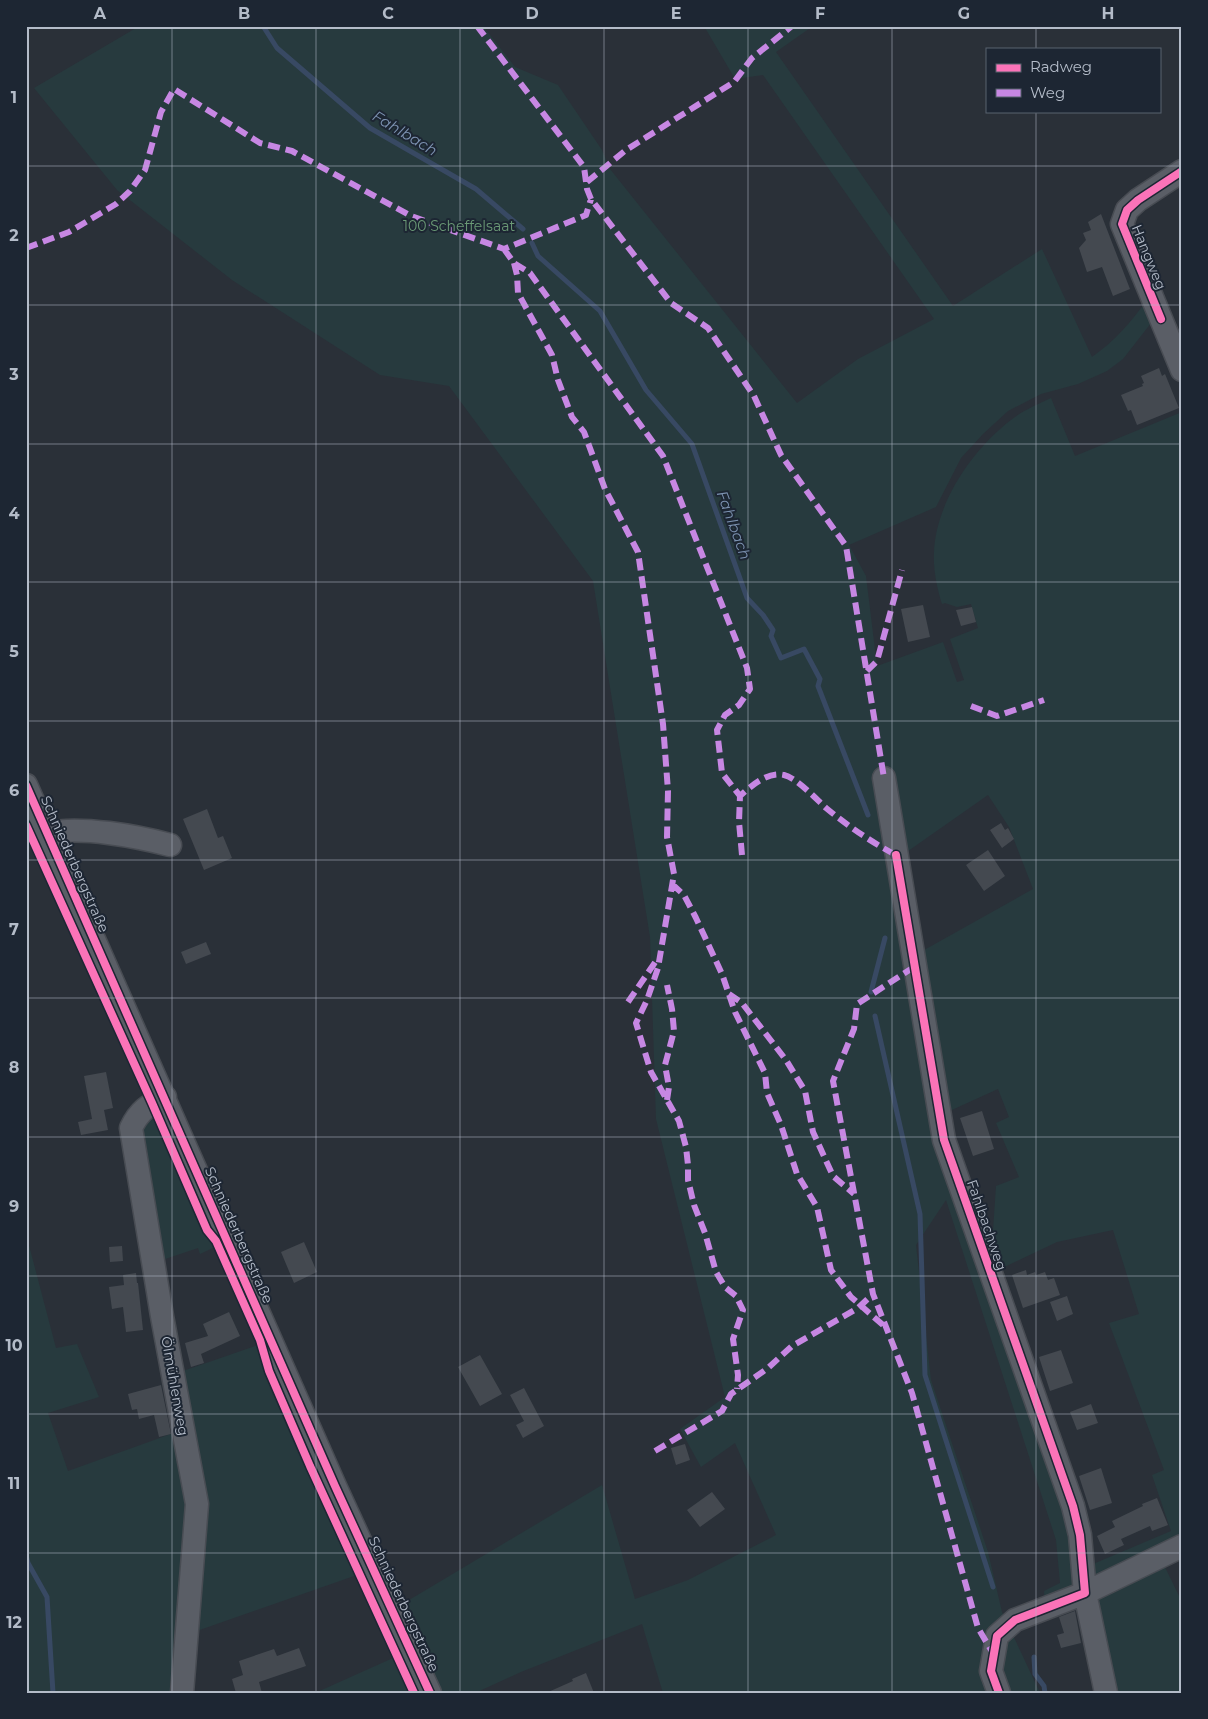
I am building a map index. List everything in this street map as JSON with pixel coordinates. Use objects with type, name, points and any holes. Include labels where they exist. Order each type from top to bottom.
[{"type":"street","name":"Hangweg","points":[[1182,171],[1138,200],[1127,210],[1122,224],[1182,370]]},
{"type":"street","name":"Fahlbachweg","points":[[884,778],[944,1140],[1073,1506],[1080,1535],[1085,1593],[1106,1693]]},
{"type":"street","name":"Schniederbergstraße","points":[[26,785],[335,1486],[430,1693]]},
{"type":"street","points":[[47,833],[63,830],[111,834],[170,845]]},
{"type":"street","name":"Ölmühlenweg","points":[[165,1097],[144,1109],[136,1117],[131,1128],[162,1316],[197,1504],[182,1693]]},
{"type":"street","points":[[999,1693],[992,1671],[997,1636],[1015,1620],[1085,1593],[1182,1546]]},
{"type":"green space","name":"100 Scheffelsaat","points":[[136,26],[483,26],[515,67],[558,85],[602,150],[610,169],[797,403],[858,359],[934,319],[763,75],[735,79],[704,26],[813,26],[776,52],[953,306],[1042,249],[1092,357],[1122,331],[1147,300],[1155,318],[1123,359],[1107,371],[1078,384],[1041,394],[1008,411],[961,458],[936,507],[849,545],[866,576],[877,666],[943,642],[957,682],[964,680],[950,639],[978,628],[971,604],[957,607],[945,603],[942,604],[938,592],[934,552],[936,533],[949,496],[970,461],[1011,420],[1051,398],[1075,456],[1182,412],[1182,1542],[1087,1589],[1086,1567],[1171,1531],[1152,1475],[1164,1470],[1109,1323],[1139,1314],[1113,1230],[1057,1242],[994,1272],[991,1260],[996,1186],[1019,1177],[996,1123],[1009,1117],[998,1089],[943,1114],[917,954],[1033,889],[1009,827],[988,795],[901,856],[941,1141],[1076,1536],[1082,1592],[1045,1605],[1044,1591],[1060,1583],[1056,1540],[946,1200],[916,1245],[931,1380],[988,1552],[1002,1612],[1040,1693],[663,1693],[642,1624],[521,1672],[475,1693],[438,1693],[399,1606],[602,1485],[635,1599],[688,1580],[776,1535],[735,1443],[701,1467],[680,1429],[725,1397],[656,1119],[650,937],[593,581],[449,386],[380,375],[232,280],[117,190],[34,88],[136,28]]},
{"type":"green space","points":[[152,1112],[204,1229],[215,1247],[200,1254],[198,1248],[159,1261],[139,1134]]},
{"type":"green space","points":[[26,1234],[56,1348],[77,1344],[99,1397],[48,1413],[68,1471],[182,1430],[193,1504],[178,1693],[26,1693]]},
{"type":"green space","points":[[258,1345],[265,1371],[357,1575],[194,1632],[183,1371]]},
{"type":"green space","points":[[1161,1559],[1182,1602],[1182,1693],[1110,1693],[1088,1595]]},
{"type":"green space","points":[[393,1658],[409,1693],[315,1693]]},
{"type":"building","points":[[1101,214],[1130,289],[1113,296],[1102,267],[1087,272],[1079,248],[1086,240],[1083,233],[1091,230],[1088,222]]},
{"type":"building","points":[[1159,368],[1162,376],[1165,374],[1179,408],[1137,425],[1131,410],[1128,411],[1121,395],[1143,386],[1142,384],[1144,383],[1141,376]]},
{"type":"building","points":[[923,605],[930,637],[908,642],[901,609]]},
{"type":"building","points":[[972,607],[976,622],[961,626],[956,610]]},
{"type":"building","points":[[207,809],[218,838],[223,836],[232,858],[204,870],[183,819]]},
{"type":"building","points":[[1001,823],[1005,830],[1008,828],[1014,839],[1002,848],[990,830]]},
{"type":"building","points":[[988,850],[1005,876],[984,891],[966,865]]},
{"type":"building","points":[[206,942],[211,954],[186,964],[181,952]]},
{"type":"building","points":[[106,1072],[113,1108],[104,1110],[108,1130],[81,1135],[78,1122],[92,1119],[84,1076]]},
{"type":"building","points":[[982,1111],[994,1149],[973,1156],[960,1118]]},
{"type":"building","points":[[304,1242],[317,1272],[294,1283],[281,1252]]},
{"type":"building","points":[[122,1246],[123,1261],[110,1262],[109,1247]]},
{"type":"building","points":[[1026,1270],[1027,1275],[1035,1272],[1036,1275],[1045,1272],[1048,1280],[1054,1278],[1060,1295],[1023,1308],[1012,1275]]},
{"type":"building","points":[[136,1273],[143,1330],[126,1332],[123,1307],[112,1309],[109,1287],[124,1285],[123,1275]]},
{"type":"building","points":[[1067,1296],[1073,1314],[1057,1321],[1050,1302]]},
{"type":"building","points":[[229,1312],[240,1336],[201,1354],[204,1363],[191,1367],[185,1343],[208,1336],[203,1324]]},
{"type":"building","points":[[1061,1350],[1073,1383],[1050,1391],[1039,1357]]},
{"type":"building","points":[[480,1355],[502,1394],[480,1406],[458,1367]]},
{"type":"building","points":[[161,1385],[171,1434],[159,1437],[154,1415],[139,1419],[137,1409],[132,1410],[128,1394]]},
{"type":"building","points":[[524,1388],[544,1426],[523,1438],[516,1425],[524,1421],[510,1395]]},
{"type":"building","points":[[1091,1404],[1098,1423],[1077,1430],[1070,1412]]},
{"type":"building","points":[[685,1444],[690,1460],[676,1465],[671,1448]]},
{"type":"building","points":[[1101,1468],[1112,1503],[1090,1510],[1079,1476]]},
{"type":"building","points":[[712,1492],[725,1509],[700,1527],[687,1510]]},
{"type":"building","points":[[1157,1498],[1168,1525],[1152,1531],[1150,1526],[1121,1539],[1124,1545],[1105,1554],[1097,1536],[1115,1527],[1112,1521]]},
{"type":"building","points":[[1075,1611],[1081,1643],[1061,1648],[1057,1635],[1064,1633],[1059,1617]]},
{"type":"building","points":[[299,1648],[306,1666],[259,1682],[262,1693],[236,1693],[232,1679],[243,1675],[239,1661],[274,1649],[277,1656]]},
{"type":"building","points":[[586,1673],[594,1693],[546,1693],[573,1681],[572,1679]]},
{"type":"waterway","name":"Fahlbach","points":[[263,26],[277,48],[370,128],[476,189],[523,229]]},
{"type":"waterway","name":"Fahlbach","points":[[532,243],[538,256],[600,311],[646,390],[692,444],[747,598],[763,615],[773,630],[771,636],[781,658],[804,649],[820,679],[818,686],[868,815]]},
{"type":"waterway","name":"Fahlbach","points":[[871,992],[885,938]]},
{"type":"waterway","points":[[875,1016],[920,1214],[925,1375],[993,1587]]},
{"type":"waterway","points":[[26,1555],[28,1563],[47,1597],[53,1693]]},
{"type":"waterway","name":"Fahlbach","points":[[1034,1657],[1035,1674],[1044,1686],[1045,1693]]},
{"type":"marked path","points":[[477,26],[584,167],[587,189],[591,199],[671,303],[708,328],[754,396],[781,455],[846,546],[884,778]]},
{"type":"marked path","points":[[587,182],[626,150],[734,82],[752,58],[792,26]]},
{"type":"marked path","points":[[26,248],[69,232],[116,204],[130,191],[145,170],[161,112],[174,89],[260,143],[292,151],[411,216],[504,249],[586,215],[591,199]]},
{"type":"marked path","points":[[504,249],[514,263],[530,273],[663,456],[747,668],[750,689],[739,705],[725,715],[717,730],[722,773],[740,796]]},
{"type":"marked path","points":[[514,263],[518,293],[552,355],[558,380],[572,417],[584,432],[605,489],[638,552],[663,724],[668,791],[667,837],[674,874],[658,968],[647,1000],[636,1023],[651,1072],[679,1121],[686,1147],[688,1180],[694,1205],[705,1233],[716,1272],[725,1287],[736,1296],[743,1310],[733,1339],[738,1375],[737,1389]]},
{"type":"marked path","points":[[867,671],[877,661],[902,570]]},
{"type":"marked path","points":[[971,706],[997,716],[1044,700]]},
{"type":"marked path","points":[[742,855],[739,822],[740,796],[760,780],[778,774],[795,780],[843,821],[896,855]]},
{"type":"marked path","points":[[672,884],[684,895],[696,918],[722,974],[735,1012],[765,1073],[767,1093],[781,1125],[797,1174],[817,1207],[831,1270],[851,1297],[883,1325]]},
{"type":"marked path","points":[[628,1002],[658,958]]},
{"type":"marked path","points":[[914,967],[857,1004],[854,1029],[833,1081],[873,1294],[912,1393],[978,1628],[994,1655]]},
{"type":"marked path","points":[[667,985],[674,1031],[665,1065],[669,1087],[667,1100]]},
{"type":"marked path","points":[[729,994],[742,1003],[786,1060],[805,1091],[813,1132],[833,1176],[854,1194]]},
{"type":"marked path","points":[[655,1451],[722,1411],[731,1394],[768,1368],[792,1346],[858,1308],[873,1294]]},
{"type":"cycle path","points":[[1161,319],[1122,224],[1127,210],[1138,200],[1182,171]]},
{"type":"cycle path","points":[[26,785],[335,1486],[430,1693]]},
{"type":"cycle path","points":[[26,825],[152,1103],[207,1230],[216,1241],[260,1340],[269,1371],[310,1466],[414,1693]]},
{"type":"cycle path","points":[[896,855],[944,1140],[1073,1506],[1080,1535],[1085,1593],[1015,1620],[997,1636],[991,1671],[999,1693]]}]
